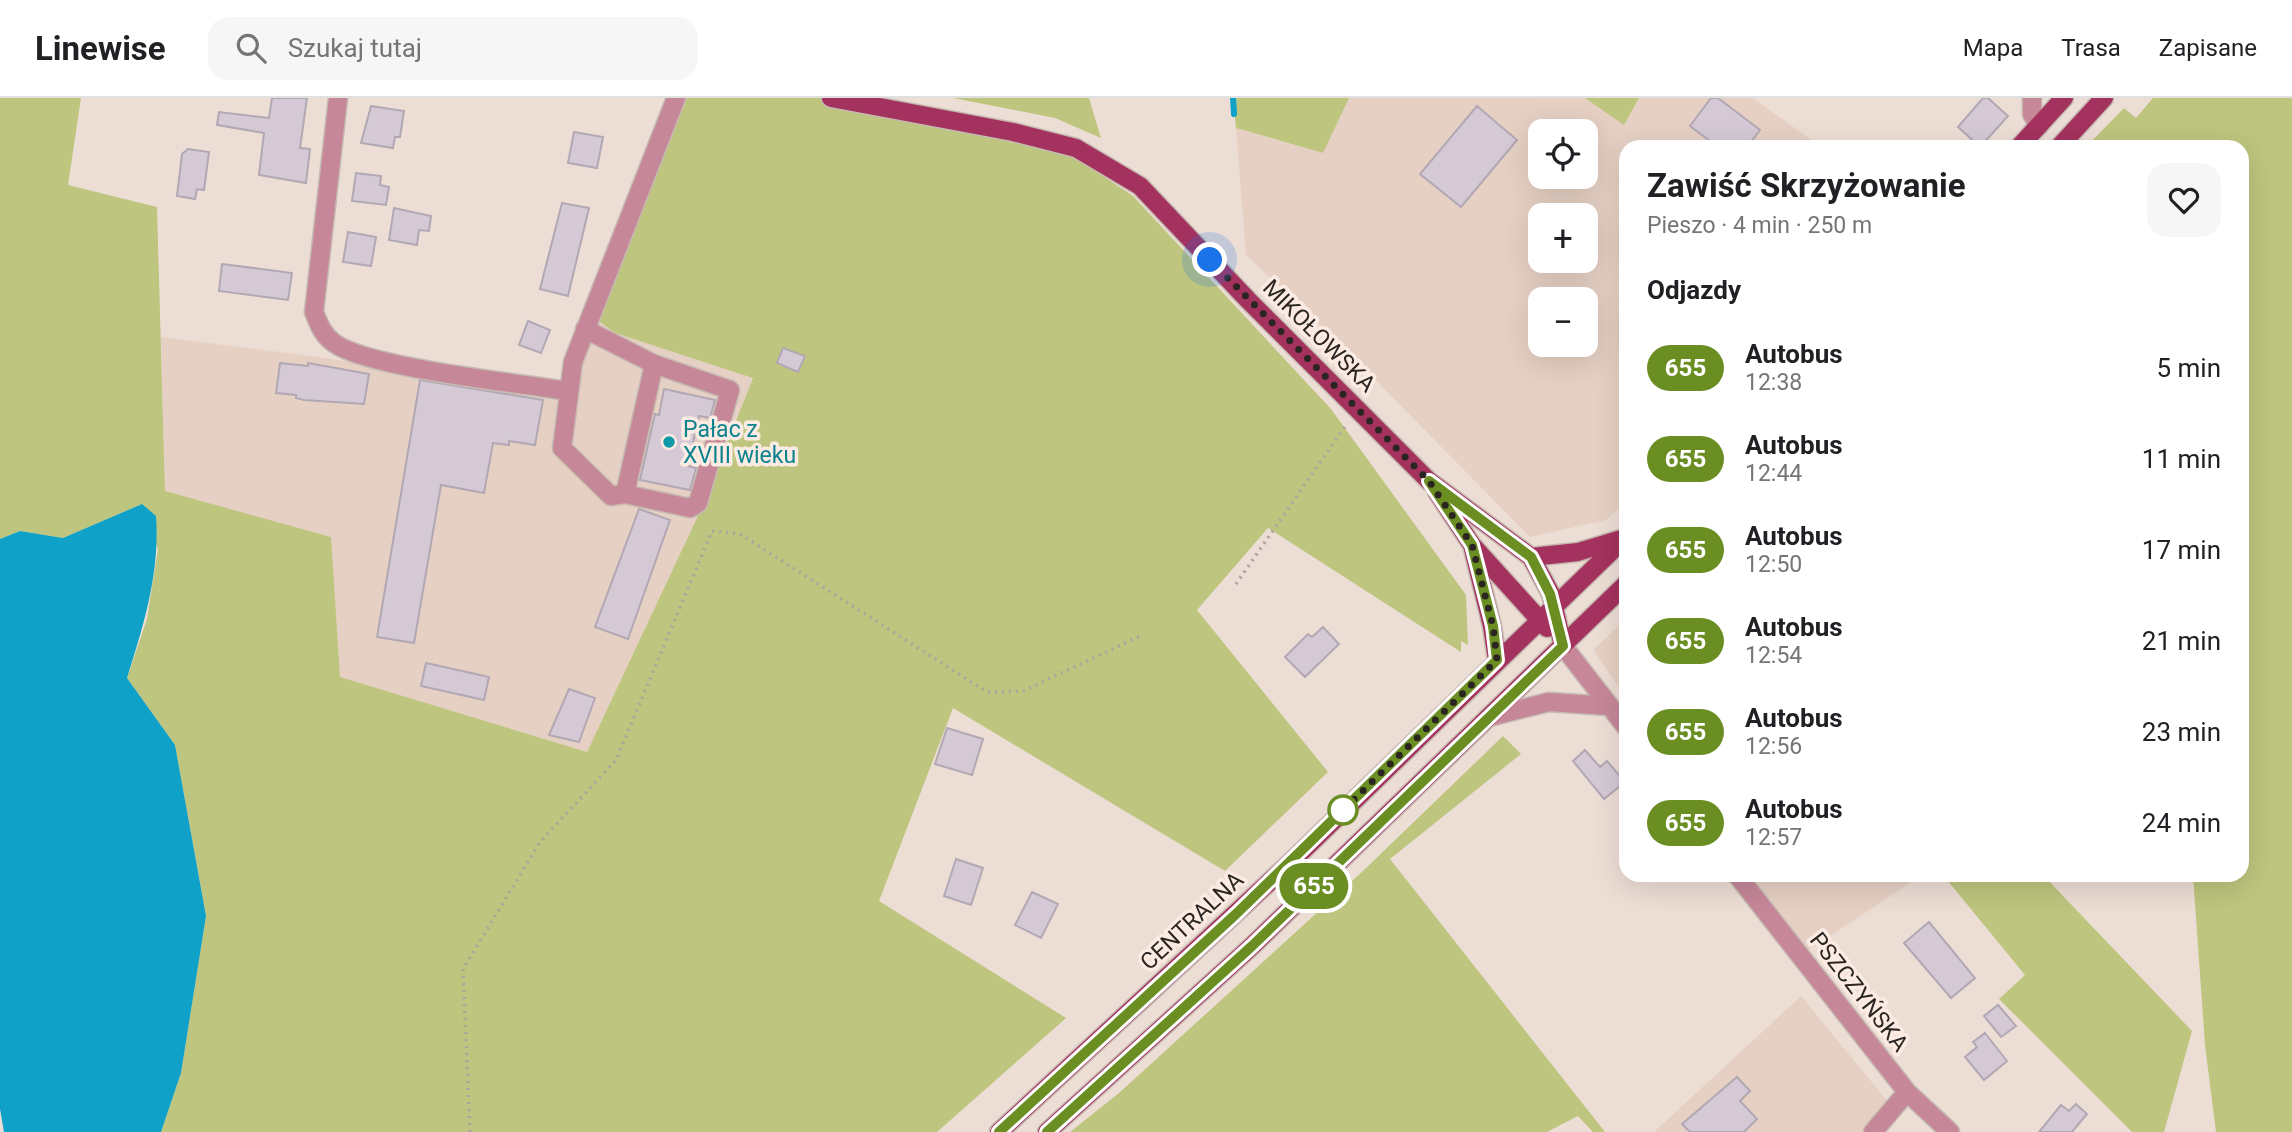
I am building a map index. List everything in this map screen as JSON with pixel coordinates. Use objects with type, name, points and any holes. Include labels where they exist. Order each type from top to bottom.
[{"type":"main road","name":"MIKOŁOWSKA","points":[[831,98],[1013,132],[1076,148],[1140,186],[1429,481],[1531,557],[1547,585],[1563,646]]},
{"type":"main road","points":[[2025,140],[2064,98]]},
{"type":"main road","points":[[2065,140],[2104,98]]},
{"type":"main road","name":"MIKOŁOWSKA","points":[[1429,481],[1472,545],[1563,646]]},
{"type":"main road","points":[[1531,557],[1578,552],[1619,539]]},
{"type":"main road","name":"CENTRALNA","points":[[999,1132],[1252,899],[1619,543]]},
{"type":"main road","points":[[1472,545],[1493,626],[1497,660]]},
{"type":"main road","points":[[1047,1132],[1252,946],[1619,591]]},
{"type":"street","points":[[338,98],[314,312],[321,330],[335,344],[390,362],[567,391]]},
{"type":"street","points":[[585,330],[654,364],[730,390],[698,503],[690,508],[625,494],[611,496],[562,448],[567,391],[573,362],[585,330],[676,98]]},
{"type":"street","points":[[2032,98],[2032,114],[2039,125]]},
{"type":"street","points":[[625,494],[654,364]]},
{"type":"street","points":[[1563,646],[1619,714]]},
{"type":"street","points":[[1489,717],[1549,702],[1619,714]]},
{"type":"street","name":"PSZCZYŃSKA","points":[[1742,882],[1907,1092],[1950,1132]]},
{"type":"street","points":[[1873,1132],[1907,1092]]},
{"type":"path","points":[[1236,584],[1357,409]]},
{"type":"path","points":[[470,1132],[463,969],[540,842],[616,760],[712,531],[740,534],[987,692],[1023,691],[1140,636]]},
{"type":"shaded area","points":[[1349,98],[1585,98],[1624,124],[1639,98],[1753,98],[1811,140],[1619,140],[1619,508],[1606,520],[1530,537],[1340,344],[1246,255],[1236,128],[1322,153]]},
{"type":"shaded area","points":[[597,320],[615,333],[753,377],[696,520],[587,752],[339,677],[331,537],[165,492],[161,337],[319,357],[567,396]]},
{"type":"shaded area","points":[[1619,626],[1619,687],[1593,650]]},
{"type":"shaded area","points":[[1756,882],[1911,882],[1806,952]]},
{"type":"shaded area","points":[[1801,996],[1889,1103],[1863,1132],[1654,1132]]},
{"type":"green space","points":[[0,98],[81,98],[68,185],[157,207],[165,491],[331,537],[340,677],[587,752],[696,520],[753,378],[615,333],[597,320],[670,98],[845,98],[1065,151],[1133,196],[1331,409],[1466,595],[1468,645],[1461,641],[1461,652],[1268,528],[1197,610],[1328,772],[1225,871],[953,708],[879,901],[1066,1018],[937,1132],[161,1132],[181,1073],[206,916],[175,745],[127,678],[147,619],[158,549],[142,504],[63,538],[20,531],[0,539]]},
{"type":"green space","points":[[953,98],[1089,98],[1101,138],[1055,118]]},
{"type":"green space","points":[[1233,98],[1349,98],[1323,153],[1236,128]]},
{"type":"green space","points":[[1585,98],[1639,98],[1624,125]]},
{"type":"green space","points":[[2153,98],[2292,98],[2292,1132],[2216,1132],[2205,1045],[2193,882],[2249,882],[2249,140],[2093,140],[2124,108],[2136,118]]},
{"type":"green space","points":[[1503,736],[1521,754],[1390,859],[1605,1132],[1593,1132],[1578,1116],[1547,1132],[1070,1132],[1119,1093],[1364,870]]},
{"type":"green space","points":[[1949,882],[2050,882],[2192,1031],[2164,1132],[2132,1132],[1999,999],[2025,975]]},
{"type":"water","points":[[142,504],[156,516],[156,558],[145,618],[127,678],[175,745],[206,916],[181,1073],[161,1132],[4,1132],[0,1109],[0,539],[20,531],[63,538]]},
{"type":"building","points":[[272,98],[307,98],[300,148],[310,149],[306,183],[259,175],[264,133],[217,125],[219,112],[269,118]]},
{"type":"building","points":[[1711,98],[1718,98],[1760,130],[1752,140],[1709,140],[1690,126]]},
{"type":"building","points":[[1983,98],[1988,98],[2008,116],[1986,140],[1972,140],[1958,127]]},
{"type":"building","points":[[371,106],[404,111],[400,137],[395,137],[393,148],[361,143]]},
{"type":"building","points":[[1477,106],[1517,140],[1461,207],[1420,174]]},
{"type":"building","points":[[574,132],[603,137],[597,168],[568,163]]},
{"type":"building","points":[[188,149],[209,152],[204,190],[197,189],[195,199],[177,196],[182,154]]},
{"type":"building","points":[[356,173],[381,176],[380,185],[389,187],[386,205],[352,201]]},
{"type":"building","points":[[562,203],[589,208],[568,296],[540,289]]},
{"type":"building","points":[[394,208],[431,216],[429,231],[419,230],[417,245],[389,240]]},
{"type":"building","points":[[348,232],[376,237],[371,266],[343,262]]},
{"type":"building","points":[[222,264],[292,273],[288,300],[219,291]]},
{"type":"building","points":[[528,321],[550,330],[541,353],[519,345]]},
{"type":"building","points":[[783,348],[805,356],[798,372],[777,363]]},
{"type":"building","points":[[280,363],[308,366],[308,363],[369,374],[364,404],[304,400],[296,398],[296,395],[276,393]]},
{"type":"building","points":[[420,380],[543,400],[535,445],[509,441],[509,445],[493,443],[484,493],[441,485],[414,643],[377,637]]},
{"type":"building","name":"Pałac z XVIII wieku","points":[[664,389],[715,400],[710,418],[699,416],[688,466],[696,468],[690,490],[640,480],[655,414],[659,415]]},
{"type":"building","points":[[639,509],[670,520],[628,639],[595,627]]},
{"type":"building","points":[[1323,627],[1339,644],[1305,677],[1285,657],[1308,634],[1312,637]]},
{"type":"building","points":[[426,663],[489,677],[484,700],[421,686]]},
{"type":"building","points":[[569,689],[595,698],[579,742],[549,735]]},
{"type":"building","points":[[947,728],[983,739],[972,775],[935,764]]},
{"type":"building","points":[[1585,750],[1600,767],[1607,761],[1619,775],[1619,787],[1604,799],[1573,761]]},
{"type":"building","points":[[956,859],[983,868],[971,905],[944,896]]},
{"type":"building","points":[[1032,892],[1058,904],[1041,938],[1015,925]]},
{"type":"building","points":[[1929,922],[1975,978],[1951,998],[1904,943]]},
{"type":"building","points":[[1998,1005],[2016,1026],[2001,1037],[1984,1016]]},
{"type":"building","points":[[1985,1033],[2007,1061],[1984,1080],[1965,1057],[1977,1047],[1973,1042]]},
{"type":"building","points":[[1737,1077],[1750,1091],[1740,1101],[1757,1119],[1744,1132],[1690,1132],[1682,1124]]},
{"type":"building","points":[[2076,1104],[2087,1114],[2072,1132],[2039,1132],[2061,1105],[2069,1111]]},
{"type":"waterway","points":[[1233,98],[1234,114]]},
{"type":"bus line","name":"655","points":[[999,1132],[1291,862],[1497,660],[1493,626],[1472,545],[1429,481],[1531,557],[1550,594],[1563,646],[1252,946],[1110,1078],[1047,1132]]},
{"type":"place","name":"Pałac z XVIII wieku","points":[[669,442]]},
{"type":"route","points":[[1210,260],[1429,481],[1472,545],[1493,626],[1497,660],[1343,810]]}]
